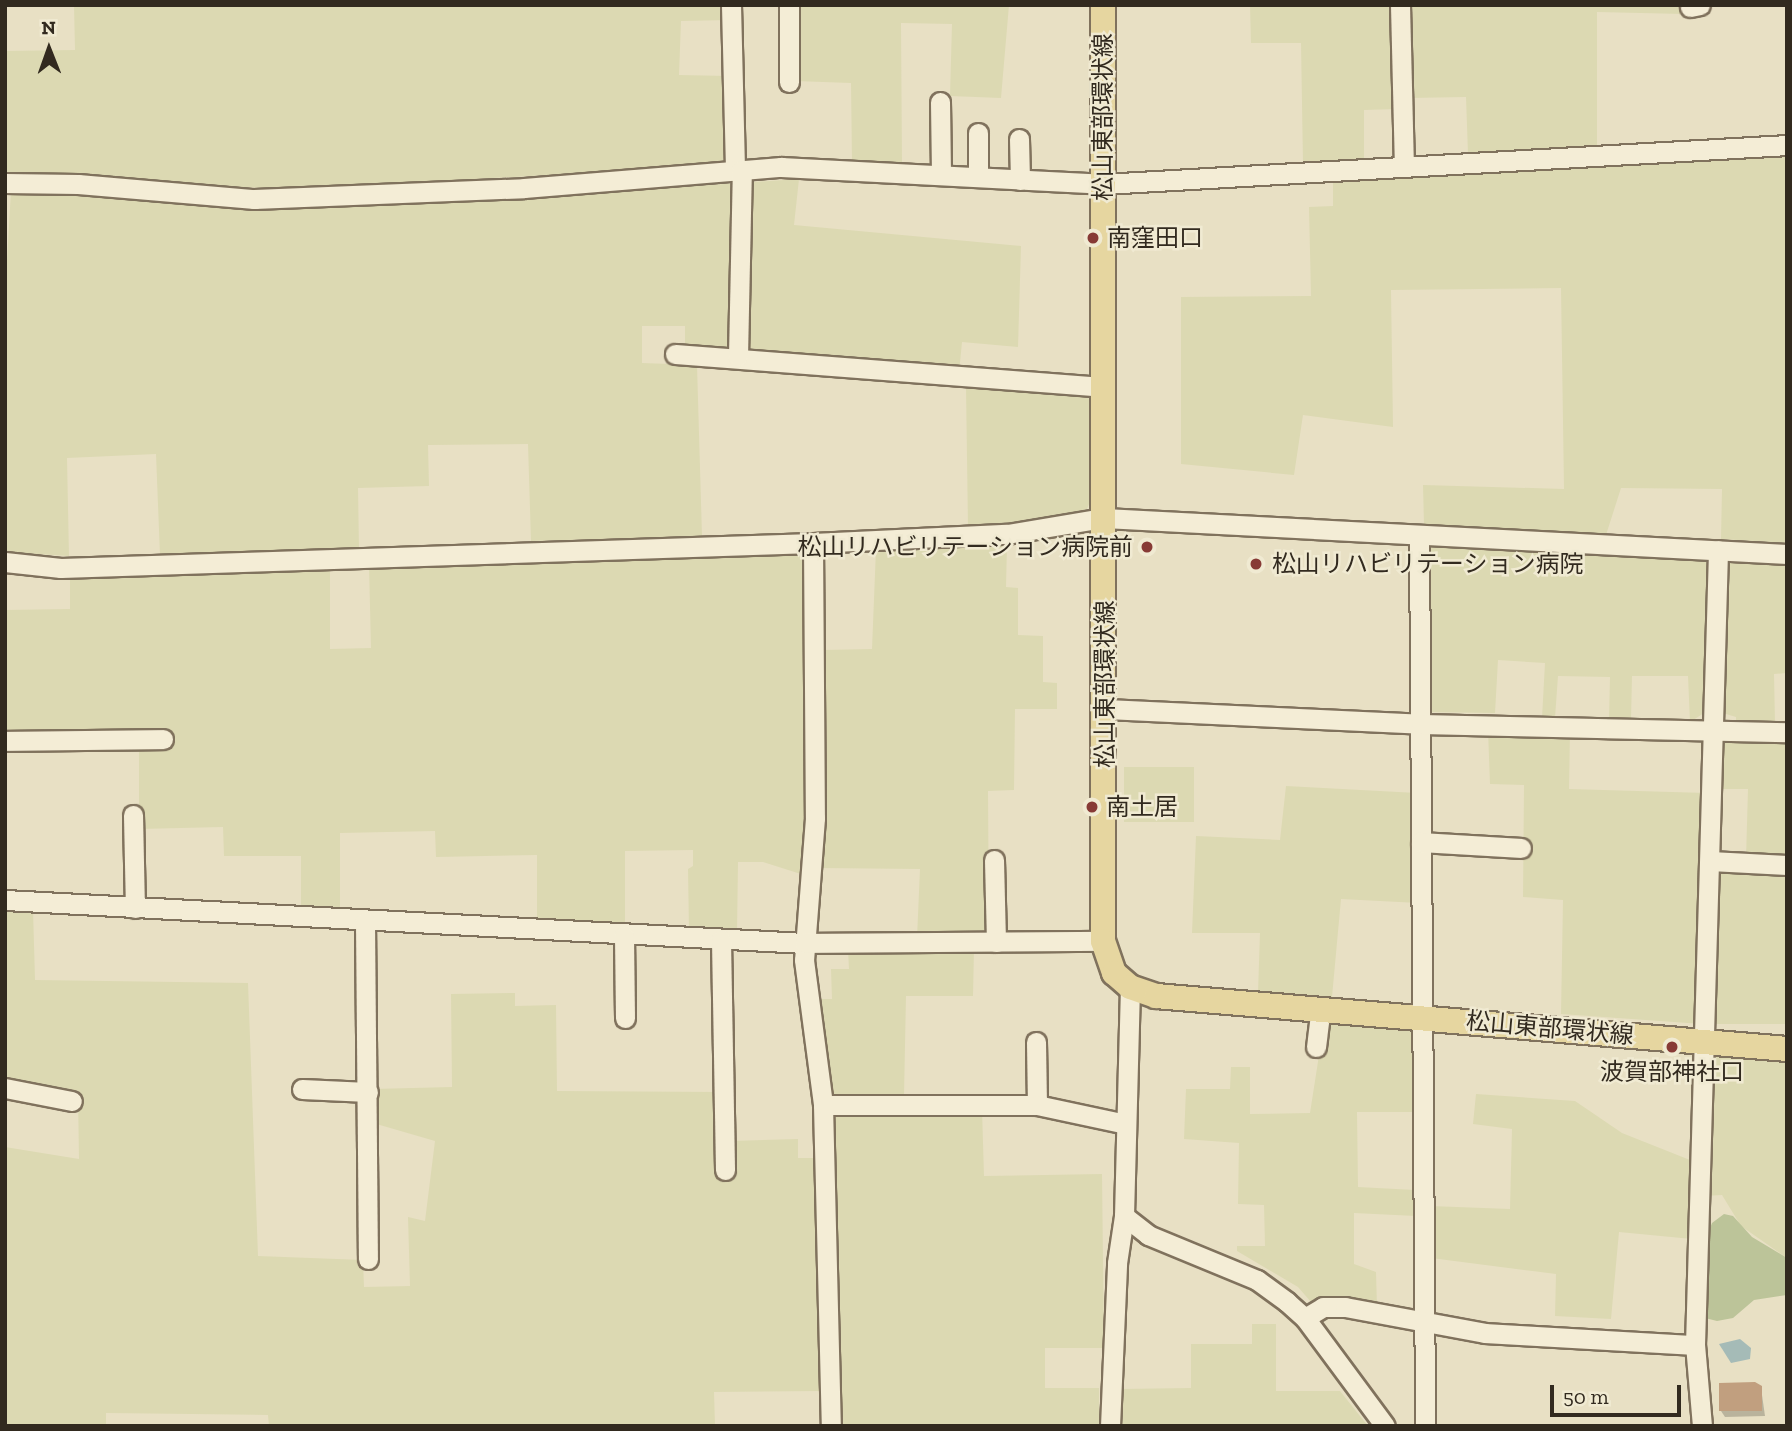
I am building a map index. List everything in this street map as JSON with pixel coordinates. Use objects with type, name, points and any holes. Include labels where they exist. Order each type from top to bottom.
[{"type":"main road","name":"松山東部環状線","points":[[1103,5],[1106,709],[1102,942],[1114,973],[1130,987],[1156,996],[1787,1049]]},
{"type":"street","points":[[731,5],[739,171],[738,356]]},
{"type":"street","points":[[789,5],[789,82]]},
{"type":"street","points":[[1401,5],[1404,166]]},
{"type":"street","points":[[940,102],[941,175]]},
{"type":"street","points":[[978,133],[978,177]]},
{"type":"street","points":[[1019,139],[1020,180]]},
{"type":"street","points":[[5,183],[78,184],[254,199],[524,188],[781,167],[1103,184],[1787,145]]},
{"type":"street","points":[[675,354],[738,356],[803,366],[1103,387]]},
{"type":"street","points":[[5,562],[61,568],[813,543],[1007,534],[1104,519],[1787,554]]},
{"type":"street","points":[[1419,535],[1425,1426]]},
{"type":"street","points":[[813,543],[815,818],[805,943],[823,1105],[831,1426]]},
{"type":"street","points":[[1702,1426],[1695,1345],[1706,1042],[1718,550]]},
{"type":"street","points":[[1106,709],[1421,724],[1787,732]]},
{"type":"street","points":[[5,741],[163,739]]},
{"type":"street","points":[[133,815],[135,908]]},
{"type":"street","points":[[1422,842],[1521,848]]},
{"type":"street","points":[[994,860],[996,942]]},
{"type":"street","points":[[1710,861],[1787,865]]},
{"type":"street","points":[[5,900],[721,940],[805,943],[1102,942]]},
{"type":"street","points":[[365,922],[368,1259]]},
{"type":"street","points":[[624,936],[625,1018]]},
{"type":"street","points":[[721,940],[725,1170]]},
{"type":"street","points":[[1110,1426],[1117,1263],[1124,1216],[1130,987]]},
{"type":"street","points":[[1316,1047],[1321,1010]]},
{"type":"street","points":[[1036,1042],[1037,1105]]},
{"type":"street","points":[[5,1088],[72,1101]]},
{"type":"street","points":[[302,1089],[368,1092]]},
{"type":"street","points":[[823,1105],[1037,1105],[1126,1124]]},
{"type":"street","points":[[1124,1216],[1148,1235],[1256,1280],[1305,1318],[1385,1426]]},
{"type":"street","points":[[1305,1318],[1323,1307],[1345,1307],[1485,1333],[1695,1345]]},
{"type":"shaded area","points":[[74,5],[727,5],[728,20],[681,21],[679,75],[729,76],[732,165],[290,189],[5,177],[5,51],[75,50]]},
{"type":"shaded area","points":[[795,5],[1009,5],[1001,98],[950,96],[952,24],[901,23],[902,164],[852,162],[851,83],[795,81]]},
{"type":"shaded area","points":[[1250,5],[1396,5],[1398,109],[1364,110],[1364,160],[1303,164],[1301,43],[1251,43]]},
{"type":"shaded area","points":[[1407,5],[1684,5],[1684,14],[1597,12],[1597,145],[1468,154],[1466,97],[1409,98]]},
{"type":"shaded area","points":[[1787,154],[1787,543],[1721,539],[1722,489],[1621,488],[1606,535],[1424,525],[1423,485],[1564,489],[1561,288],[1391,290],[1393,427],[1303,415],[1294,475],[1181,464],[1181,297],[1311,296],[1309,207],[1333,206],[1333,177]]},
{"type":"shaded area","points":[[799,179],[794,225],[1021,246],[1018,347],[962,342],[959,373],[685,350],[685,326],[642,326],[642,363],[697,365],[702,536],[531,541],[528,444],[428,445],[429,486],[358,488],[359,549],[160,555],[156,454],[67,458],[69,556],[5,552],[5,295],[11,191],[225,207],[531,197]]},
{"type":"shaded area","points":[[966,388],[1089,395],[1091,499],[1087,509],[1009,527],[968,528]]},
{"type":"shaded area","points":[[1423,543],[1702,556],[1710,565],[1704,713],[1690,722],[1688,676],[1632,676],[1631,720],[1609,720],[1610,677],[1558,676],[1555,718],[1542,718],[1545,663],[1498,660],[1495,713],[1426,712]]},
{"type":"shaded area","points":[[1007,545],[1006,587],[1018,588],[1018,635],[1043,636],[1043,682],[1057,683],[1057,709],[1015,709],[1014,790],[988,791],[989,936],[917,938],[920,869],[820,868],[823,650],[872,649],[876,549]]},
{"type":"shaded area","points":[[800,553],[806,558],[810,727],[804,875],[763,862],[738,862],[737,932],[689,931],[688,869],[693,866],[693,850],[625,851],[625,930],[537,925],[537,855],[436,857],[435,831],[340,833],[340,911],[301,910],[301,856],[224,856],[223,827],[139,829],[139,746],[5,736],[5,610],[70,609],[70,576],[330,568],[330,649],[371,648],[369,565]]},
{"type":"shaded area","points":[[1733,560],[1787,562],[1787,673],[1774,674],[1775,724],[1736,724],[1736,717],[1723,713],[1726,566]]},
{"type":"shaded area","points":[[1488,730],[1570,731],[1569,789],[1706,793],[1702,1024],[1561,1014],[1563,900],[1523,897],[1524,785],[1490,784]]},
{"type":"shaded area","points":[[1787,735],[1787,860],[1746,858],[1748,789],[1719,789],[1718,737]]},
{"type":"shaded area","points":[[1124,767],[1194,767],[1194,822],[1124,822]]},
{"type":"shaded area","points":[[1286,786],[1417,793],[1419,903],[1341,899],[1332,997],[1258,993],[1260,933],[1192,933],[1196,836],[1280,840]]},
{"type":"shaded area","points":[[1714,870],[1787,870],[1787,1024],[1714,1024]]},
{"type":"shaded area","points":[[5,907],[33,909],[35,980],[248,983],[258,1256],[363,1260],[364,1287],[410,1286],[408,1217],[425,1221],[435,1141],[373,1123],[373,1089],[452,1087],[451,994],[515,993],[515,1006],[556,1005],[557,1091],[720,1092],[731,1141],[798,1139],[798,1158],[815,1158],[821,1391],[714,1392],[715,1426],[269,1426],[268,1415],[106,1413],[106,1426],[5,1426],[5,1147],[79,1159],[78,1095],[5,1081]]},
{"type":"shaded area","points":[[974,949],[973,996],[906,996],[904,1096],[831,1096],[820,999],[832,999],[831,969],[849,969],[848,950]]},
{"type":"shaded area","points":[[1324,1023],[1419,1029],[1419,1112],[1357,1112],[1358,1187],[1415,1190],[1416,1216],[1354,1213],[1354,1264],[1376,1272],[1377,1307],[1311,1302],[1298,1287],[1237,1251],[1237,1246],[1265,1246],[1264,1205],[1238,1204],[1239,1143],[1184,1139],[1186,1089],[1230,1089],[1231,1067],[1250,1067],[1250,1114],[1310,1113]]},
{"type":"shaded area","points":[[1712,1054],[1787,1059],[1787,1258],[1741,1226],[1722,1195],[1703,1196]]},
{"type":"shaded area","points":[[1476,1094],[1575,1101],[1622,1133],[1695,1162],[1692,1239],[1619,1232],[1611,1319],[1555,1316],[1556,1274],[1431,1258],[1430,1206],[1510,1209],[1512,1129],[1473,1124]]},
{"type":"shaded area","points":[[982,1109],[984,1176],[1102,1174],[1104,1348],[1045,1348],[1045,1388],[1099,1388],[1099,1426],[837,1426],[830,1110]]},
{"type":"shaded area","points":[[1252,1324],[1276,1324],[1276,1391],[1340,1391],[1368,1426],[1118,1426],[1120,1389],[1191,1388],[1191,1344],[1252,1344]]},
{"type":"green space","points":[[1724,1214],[1733,1216],[1752,1237],[1787,1258],[1787,1295],[1754,1300],[1733,1318],[1717,1321],[1705,1318],[1705,1241],[1712,1223]]},
{"type":"water","points":[[1740,1339],[1751,1348],[1750,1359],[1731,1363],[1719,1344]]},
{"type":"building","points":[[1755,1382],[1762,1386],[1762,1411],[1719,1411],[1719,1383]]},
{"type":"place","name":"南窪田口","points":[[1093,238]]},
{"type":"place","name":"松山リハビリテーション病院前","points":[[1147,547]]},
{"type":"place","name":"松山リハビリテーション病院","points":[[1256,564]]},
{"type":"place","name":"南土居","points":[[1092,807]]},
{"type":"place","name":"波賀部神社口","points":[[1672,1047]]}]
